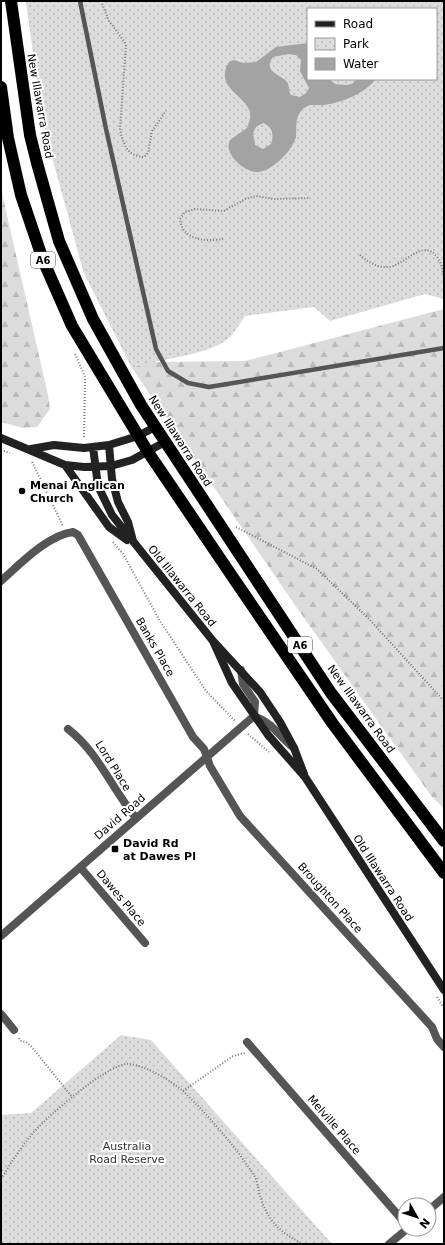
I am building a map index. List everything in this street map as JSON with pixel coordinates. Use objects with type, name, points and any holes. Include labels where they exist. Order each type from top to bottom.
[{"type":"highway","name":"New Illawarra Road","points":[[11,1],[30,135],[60,241],[93,319],[112,354],[165,442],[331,692],[444,841]]},
{"type":"highway","name":"A6","points":[[1,87],[8,138],[16,173],[43,260],[72,326],[148,452],[333,724],[444,873]]},
{"type":"street","points":[[30,449],[54,445],[93,447],[109,445],[138,436],[155,426]]},
{"type":"street","points":[[1,438],[65,465],[95,467],[111,466],[132,460],[165,442]]},
{"type":"street","name":"Old Illawarra Road","points":[[109,445],[112,479],[118,502],[128,522],[134,545]]},
{"type":"street","name":"Old Illawarra Road","points":[[93,447],[98,486],[112,515],[134,545],[213,641],[260,692],[280,722],[294,748],[305,777]]},
{"type":"street","name":"Old Illawarra Road","points":[[65,465],[109,527],[134,545]]},
{"type":"street","points":[[1,581],[30,555],[66,532]]},
{"type":"street","name":"Banks Place","points":[[66,532],[73,532],[78,535],[85,545],[101,577],[194,737],[204,749],[207,758]]},
{"type":"street","name":"Old Illawarra Road","points":[[213,641],[232,683],[254,716],[283,754],[305,777],[444,990]]},
{"type":"street","points":[[241,670],[244,684],[255,702],[254,716],[268,722],[283,740],[294,748]]},
{"type":"street","name":"David Road","points":[[1,936],[254,716]]},
{"type":"street","name":"Lord Place","points":[[68,729],[89,748],[121,800],[136,818]]},
{"type":"street","name":"Broughton Place","points":[[207,758],[210,766],[240,816],[432,1027],[437,1039],[444,1046]]},
{"type":"street","name":"Dawes Place","points":[[80,867],[145,943]]},
{"type":"street","points":[[1,1014],[14,1030]]},
{"type":"street","name":"Melville Place","points":[[247,1042],[397,1214]]},
{"type":"street","points":[[389,1244],[397,1237]]},
{"type":"lane","points":[[80,1],[106,129],[156,349],[168,371],[188,383],[209,387],[444,348]]},
{"type":"path","points":[[101,1],[109,21],[126,44],[120,129],[122,141],[128,151],[135,156],[144,157],[148,153],[152,131],[166,111]]},
{"type":"path","points":[[223,239],[213,241],[193,238],[184,232],[180,226],[180,219],[185,212],[195,209],[224,211],[245,199],[256,196],[274,199],[310,198]]},
{"type":"path","points":[[360,255],[376,266],[389,268],[397,265],[420,250],[427,251],[437,256],[441,264],[444,278]]},
{"type":"path","points":[[1,450],[15,454]]},
{"type":"path","points":[[31,460],[66,532]]},
{"type":"path","points":[[234,526],[317,569],[369,619],[444,701]]},
{"type":"path","points":[[108,536],[123,554],[160,621],[206,691],[241,727],[271,753]]},
{"type":"path","points":[[436,995],[444,1008]]},
{"type":"path","points":[[14,1030],[21,1041],[29,1044],[72,1097]]},
{"type":"path","points":[[183,1091],[233,1056],[253,1049]]},
{"type":"path","points":[[1,1179],[33,1133],[72,1097],[113,1068],[128,1064],[152,1071],[174,1083],[204,1112],[255,1177],[261,1200],[272,1222],[287,1237],[303,1244]]},
{"type":"green space","points":[[26,1],[148,362],[245,361],[444,309],[444,808],[432,797],[297,608],[132,368],[84,273],[43,124]]},
{"type":"green space","points":[[26,1],[444,1],[444,299],[425,294],[330,321],[314,307],[245,316],[237,329],[222,343],[184,356],[132,368],[84,273],[43,124]]},
{"type":"green space","points":[[1,189],[48,395],[50,409],[37,427],[23,428],[1,422]]},
{"type":"green space","name":"Australia Road Reserve","points":[[121,1035],[151,1040],[332,1244],[1,1244],[1,1115],[31,1113]]},
{"type":"water","points":[[307,43],[307,80],[330,80],[335,84],[346,85],[352,84],[356,80],[375,80],[359,93],[346,99],[324,105],[314,105],[304,108],[297,118],[296,137],[289,151],[272,166],[264,171],[256,172],[246,169],[236,161],[229,151],[230,140],[247,128],[250,120],[250,112],[243,101],[229,87],[225,75],[226,68],[231,61],[234,60],[243,63],[256,62],[276,47]],"holes":[[[288,54],[296,55],[301,60],[300,71],[309,88],[306,93],[300,97],[291,95],[287,82],[271,70],[270,66],[270,62],[273,57]],[[263,123],[271,129],[272,137],[271,144],[263,149],[255,145],[253,133],[256,127]]]},
{"type":"place","name":"Menai Anglican Church","points":[[22,491]]},
{"type":"place","name":"David Rd at Dawes Pl","points":[[115,849]]}]
